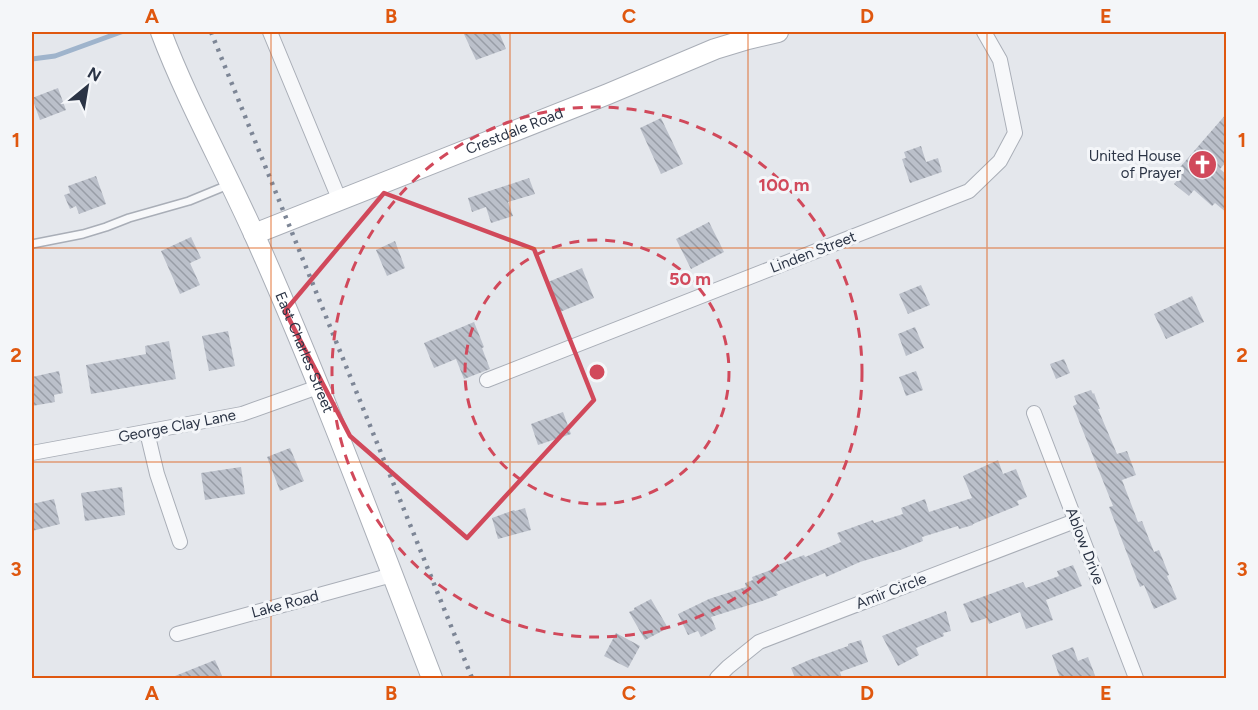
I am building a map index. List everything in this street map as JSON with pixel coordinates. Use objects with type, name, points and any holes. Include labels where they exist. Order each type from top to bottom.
[{"type":"street","name":"East Charles Street","points":[[161,32],[254,234],[318,387],[432,678]]},
{"type":"street","points":[[270,32],[340,201]]},
{"type":"street","name":"Crestdale Road","points":[[254,234],[608,94],[715,49],[778,32]]},
{"type":"street","name":"Linden Street","points":[[487,380],[969,191],[1000,161],[1015,133],[1000,60],[984,32]]},
{"type":"street","name":"George Clay Lane","points":[[32,453],[242,414],[318,387]]},
{"type":"street","name":"Ablow Drive","points":[[1034,413],[1136,678]]},
{"type":"street","points":[[147,432],[157,474],[180,542]]},
{"type":"street","name":"Amir Circle","points":[[717,678],[759,642],[1075,521]]},
{"type":"street","name":"Lake Road","points":[[177,634],[392,575]]},
{"type":"lane","points":[[32,244],[83,234],[189,201],[230,184]]},
{"type":"highlighted area","points":[[384,193],[534,249],[594,400],[467,538],[350,436],[285,311]]},
{"type":"building","points":[[463,32],[499,32],[506,49],[476,60]]},
{"type":"building","points":[[58,88],[66,110],[40,120],[32,98]]},
{"type":"building","name":"United House of Prayer","points":[[1227,113],[1227,161],[1220,169],[1227,175],[1227,213],[1215,203],[1212,206],[1194,190],[1189,196],[1174,184],[1180,177],[1175,173]]},
{"type":"building","points":[[661,118],[683,164],[661,174],[640,128]]},
{"type":"building","points":[[921,146],[926,162],[938,158],[942,172],[910,183],[902,159],[906,158],[904,152]]},
{"type":"building","points":[[96,176],[106,204],[79,214],[76,206],[70,209],[64,195],[70,193],[68,186]]},
{"type":"building","points":[[529,178],[535,194],[508,202],[513,216],[491,223],[486,207],[472,212],[468,198]]},
{"type":"building","points":[[709,222],[724,252],[691,269],[676,239]]},
{"type":"building","points":[[191,237],[201,258],[190,263],[200,285],[180,294],[161,251]]},
{"type":"building","points":[[395,241],[405,268],[387,276],[376,250]]},
{"type":"building","points":[[582,268],[594,298],[560,312],[548,282]]},
{"type":"building","points":[[921,285],[930,305],[908,314],[899,294]]},
{"type":"building","points":[[1192,296],[1204,322],[1166,339],[1154,314]]},
{"type":"building","points":[[474,322],[490,369],[464,379],[456,359],[434,368],[424,343]]},
{"type":"building","points":[[915,327],[924,348],[906,356],[898,334]]},
{"type":"building","points":[[228,331],[235,366],[209,371],[202,336]]},
{"type":"building","points":[[169,341],[176,379],[91,394],[86,365],[146,354],[145,346]]},
{"type":"building","points":[[1064,359],[1070,373],[1056,379],[1050,364]]},
{"type":"building","points":[[59,371],[63,393],[54,395],[55,402],[32,406],[32,377]]},
{"type":"building","points":[[916,371],[923,390],[906,396],[899,377]]},
{"type":"building","points":[[1091,390],[1117,454],[1127,451],[1136,475],[1122,480],[1138,522],[1142,521],[1154,552],[1159,550],[1177,599],[1154,609],[1144,585],[1140,587],[1109,507],[1113,506],[1073,406],[1077,404],[1074,396]]},
{"type":"building","points":[[563,412],[571,434],[538,445],[531,424]]},
{"type":"building","points":[[290,448],[304,481],[280,491],[267,457]]},
{"type":"building","points":[[998,460],[1003,474],[1016,469],[1027,497],[1017,501],[1019,505],[973,525],[959,529],[958,526],[922,537],[923,541],[900,550],[860,562],[826,577],[825,573],[776,592],[778,595],[711,617],[716,629],[701,637],[698,631],[688,635],[678,614],[709,599],[746,587],[745,583],[753,580],[752,577],[776,568],[775,566],[841,542],[837,533],[873,520],[874,523],[903,514],[901,508],[925,499],[929,512],[972,498],[963,476]]},
{"type":"building","points":[[241,467],[245,494],[205,500],[201,473]]},
{"type":"building","points":[[122,487],[125,515],[85,521],[81,493]]},
{"type":"building","points":[[54,499],[60,524],[32,531],[32,504]]},
{"type":"building","points":[[525,508],[531,530],[498,539],[492,518]]},
{"type":"building","points":[[1073,565],[1082,586],[1046,600],[1053,620],[1026,629],[1020,612],[989,624],[987,618],[971,623],[963,604],[1023,582],[1026,588],[1059,576],[1057,571]]},
{"type":"building","points":[[651,599],[668,628],[645,640],[629,612]]},
{"type":"building","points":[[946,611],[951,631],[916,648],[919,655],[898,666],[882,636]]},
{"type":"building","points":[[616,633],[640,646],[628,668],[604,656]]},
{"type":"building","points":[[861,640],[868,662],[840,672],[842,678],[795,678],[791,668]]},
{"type":"building","points":[[1073,647],[1078,661],[1088,657],[1096,678],[1060,678],[1052,655]]},
{"type":"building","points":[[215,660],[223,678],[170,678]]},
{"type":"waterway","points":[[32,59],[55,56],[121,32]]},
{"type":"railway","points":[[211,32],[472,678]]},
{"type":"place","name":"United House of Prayer","points":[[1202,165]]}]
